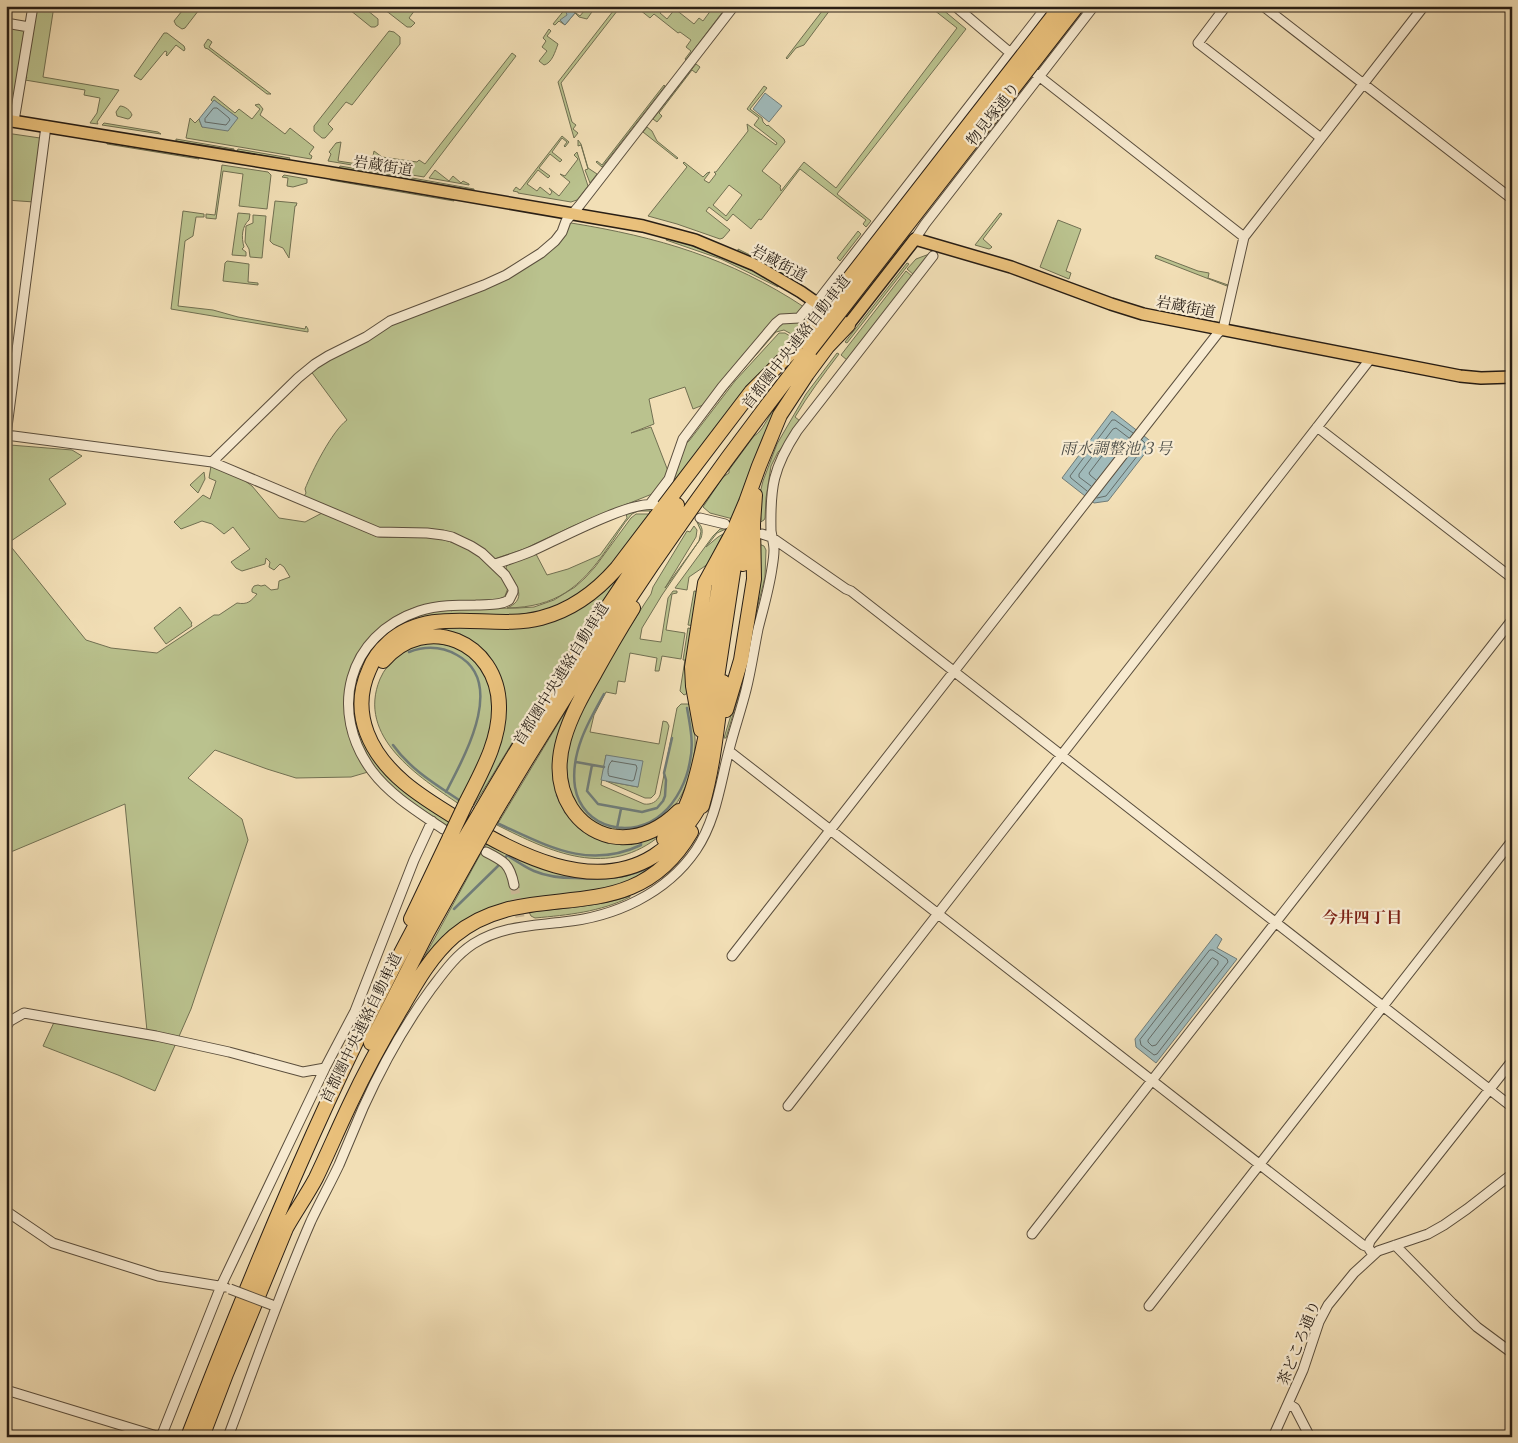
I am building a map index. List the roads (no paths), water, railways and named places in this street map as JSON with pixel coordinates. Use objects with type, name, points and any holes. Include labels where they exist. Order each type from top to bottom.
[{"type":"highway","name":"首都圏中央連絡自動車道","points":[[486,814],[556,686],[686,492],[801,346],[1061,6]]},
{"type":"highway","name":"首都圏中央連絡自動車道","points":[[188,1437],[269,1233],[366,1023],[392,961],[463,842],[486,814],[543,731],[604,636],[801,346],[1077,6]]},
{"type":"highway","points":[[285,1230],[315,1179],[351,1101],[389,1029],[428,966],[445,945],[474,922],[503,910],[534,904],[600,897],[621,891],[643,881],[663,866],[681,848],[692,829],[704,798],[708,708],[714,691],[740,526],[746,502],[770,437],[783,409],[827,347],[848,325]]},
{"type":"highway","points":[[706,741],[721,727],[743,604],[762,532],[754,505],[766,458],[790,412],[812,378],[839,345],[848,325]]},
{"type":"highway","points":[[704,798],[689,824],[676,840],[637,865],[616,871],[593,872],[573,870],[550,863],[472,827],[430,802],[400,778],[377,753],[366,732],[361,708],[363,685],[370,666],[378,654],[392,639],[412,628],[434,622],[535,620],[562,611],[589,595],[604,583],[617,568],[751,392],[801,346]]},
{"type":"highway","points":[[687,802],[666,823],[647,833],[627,837],[600,833],[580,820],[567,801],[560,781],[560,757],[565,734],[578,704],[634,606],[710,481]]},
{"type":"highway","points":[[699,709],[729,527],[746,502]]},
{"type":"highway","points":[[699,709],[708,694],[729,527]]},
{"type":"highway","points":[[463,842],[466,803],[487,761],[496,735],[500,708],[496,682],[484,660],[467,645],[452,639],[437,636],[414,639],[394,650],[378,668],[372,682],[369,698],[371,720],[380,743],[399,767],[410,777],[462,812],[496,831],[548,855],[578,863],[604,864],[630,859],[658,844],[668,835],[675,826],[687,802],[699,770],[727,658],[741,576],[762,532]]},
{"type":"highway","points":[[706,741],[699,709],[699,660],[716,562],[726,544]]},
{"type":"highway","name":"首都圏中央連絡自動車道","points":[[202,1437],[229,1365],[285,1230],[362,1062],[427,933],[463,842]]},
{"type":"main road","name":"岩蔵街道","points":[[10,120],[643,226],[694,240],[755,266],[816,301],[848,325]]},
{"type":"main road","name":"岩蔵街道","points":[[915,239],[1011,267],[1125,309],[1470,377],[1512,378]]},
{"type":"main road","points":[[848,325],[915,239]]},
{"type":"street","points":[[10,120],[33,6]]},
{"type":"street","points":[[212,462],[298,378],[315,364],[366,337],[390,321],[484,286],[506,275],[541,253],[555,241],[562,232],[566,221],[734,6]]},
{"type":"street","points":[[955,6],[1039,77],[1244,237]]},
{"type":"street","points":[[495,564],[526,554],[581,528],[636,506],[653,505],[669,479],[683,439],[722,387],[763,340],[773,325],[781,320],[799,318],[816,301],[1047,6]]},
{"type":"street","name":"物見塚通り","points":[[915,239],[1094,6]]},
{"type":"street","points":[[1226,6],[1198,43],[1321,138]]},
{"type":"street","points":[[1263,6],[1512,199]]},
{"type":"street","points":[[732,956],[953,671],[1217,334],[1223,329],[1244,237],[1422,7]]},
{"type":"street","points":[[6,23],[29,26]]},
{"type":"street","points":[[46,126],[6,435],[212,462],[372,530],[384,533],[427,533],[452,537],[471,546],[495,564],[506,575],[512,585],[513,592],[509,600],[499,604],[439,606],[402,618],[385,629],[368,646],[359,660],[351,680],[348,699],[355,740],[376,776],[389,789],[432,822],[463,842],[506,864],[512,872],[514,885]]},
{"type":"street","points":[[762,532],[771,505],[772,486],[777,466],[786,448],[797,431],[933,256]]},
{"type":"street","points":[[788,1106],[1371,358]]},
{"type":"street","points":[[1317,427],[1512,578]]},
{"type":"street","points":[[700,518],[729,527]]},
{"type":"street","points":[[762,532],[851,591],[1512,1106]]},
{"type":"street","points":[[228,1437],[274,1306],[364,1107],[404,1029],[446,969],[459,954],[482,938],[521,921],[581,920],[600,916],[633,903],[650,894],[675,875],[696,850],[711,821],[720,794],[771,576],[774,548],[762,532]]},
{"type":"street","points":[[1032,1234],[1512,620]]},
{"type":"street","points":[[729,751],[1371,1251]]},
{"type":"street","points":[[6,1390],[160,1437],[325,1068],[354,1011],[414,860],[432,822]]},
{"type":"street","points":[[1149,1306],[1512,841]]},
{"type":"street","points":[[6,1027],[10,1020],[24,1013],[156,1036],[229,1052],[302,1072],[325,1068]]},
{"type":"street","points":[[1371,1251],[1370,1241],[1512,1061]]},
{"type":"street","name":"茶どころ通り","points":[[1273,1437],[1303,1370],[1319,1322],[1328,1305],[1371,1251],[1378,1251],[1428,1234],[1467,1209],[1512,1174]]},
{"type":"street","points":[[6,1212],[53,1243],[158,1276],[226,1287],[274,1306]]},
{"type":"street","points":[[1395,1245],[1470,1321],[1512,1353]]},
{"type":"street","points":[[1289,1404],[1299,1414],[1310,1437]]},
{"type":"water","points":[[569,8],[575,13],[565,25],[560,20],[567,15],[566,12]]},
{"type":"water","points":[[765,93],[782,106],[769,122],[753,109]]},
{"type":"water","points":[[214,100],[238,118],[228,131],[202,127],[199,119]]},
{"type":"water","name":"雨水調整池３号","points":[[1112,411],[1153,443],[1108,501],[1094,503],[1062,478]]},
{"type":"water","points":[[606,755],[643,761],[638,787],[601,780]]},
{"type":"water","points":[[1216,934],[1222,939],[1217,948],[1237,959],[1156,1063],[1136,1047],[1135,1039]]},
{"type":"waterway","points":[[409,652],[433,648],[451,652],[472,667],[479,683],[480,701],[477,721],[471,740],[446,792]]},
{"type":"waterway","points":[[604,694],[582,739],[575,762],[574,775],[575,787],[587,813],[598,821],[610,826],[637,827],[650,822],[662,814],[677,797],[689,768],[692,748],[687,708]]},
{"type":"waterway","points":[[565,717],[565,712],[572,702]]},
{"type":"waterway","points":[[592,765],[587,791],[598,804],[642,812],[657,808],[665,796],[666,780],[664,773],[672,738]]},
{"type":"waterway","points":[[393,745],[415,769],[459,800]]},
{"type":"waterway","points":[[576,762],[604,767]]},
{"type":"waterway","points":[[557,795],[566,813]]},
{"type":"waterway","points":[[617,828],[621,809]]},
{"type":"waterway","points":[[499,824],[551,847],[586,855],[622,852],[641,845],[641,843]]},
{"type":"waterway","points":[[621,844],[640,842]]},
{"type":"waterway","points":[[506,857],[507,855],[527,868],[539,873],[566,878],[597,879],[616,877],[653,866]]},
{"type":"waterway","points":[[454,909],[500,864]]},
{"type":"tunnel","points":[[514,885],[520,917]]},
{"type":"district","name":"今井四丁目","points":[[1362,917]]}]
